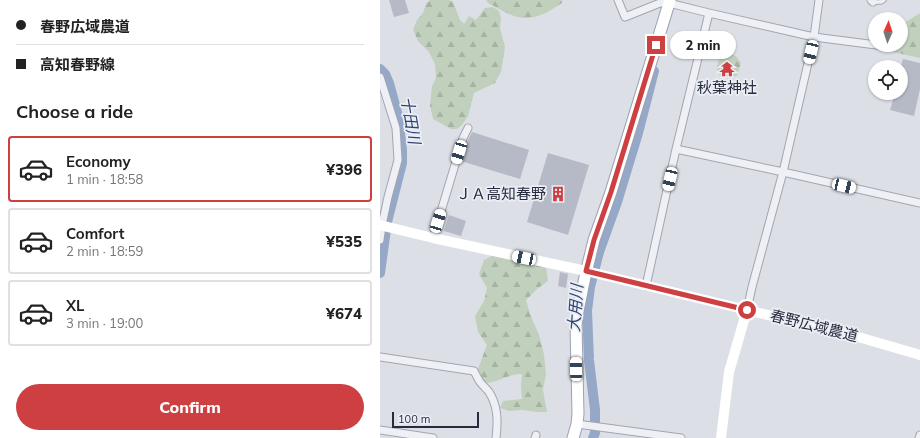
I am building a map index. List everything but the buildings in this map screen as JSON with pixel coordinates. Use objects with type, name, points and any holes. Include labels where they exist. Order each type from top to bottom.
[{"type":"main road","points":[[573,438],[581,424],[576,325],[586,271],[594,240],[672,3]]},
{"type":"street","points":[[618,0],[625,17],[660,2],[672,3],[814,37],[868,44]]},
{"type":"street","points":[[721,438],[729,372],[747,310],[783,172],[814,37],[819,0]]},
{"type":"street","points":[[646,286],[676,149],[709,13]]},
{"type":"street","points":[[380,77],[396,128],[398,160],[385,226],[380,240]]},
{"type":"street","points":[[433,238],[463,138],[468,128]]},
{"type":"street","points":[[676,149],[920,203]]},
{"type":"street","name":"春野広域農道","points":[[385,226],[433,238],[586,271],[848,334],[920,355]]},
{"type":"street","points":[[380,357],[474,371],[481,384],[488,390],[497,411],[498,421],[496,438]]},
{"type":"street","points":[[581,424],[681,438]]},
{"type":"street","points":[[380,430],[433,438]]},
{"type":"lane","points":[[872,1],[881,2],[884,0]]},
{"type":"green space","points":[[430,0],[449,0],[453,2],[460,20],[464,24],[469,16],[476,20],[485,8],[493,7],[499,11],[501,18],[500,28],[505,47],[501,72],[495,83],[474,93],[468,116],[462,125],[457,129],[451,129],[433,119],[430,105],[432,86],[436,78],[435,64],[429,52],[418,41],[413,30],[417,20],[423,13],[426,4]]},
{"type":"green space","points":[[486,0],[562,0],[562,3],[539,16],[521,18],[504,12],[488,3]]},
{"type":"green space","points":[[920,13],[920,58],[893,52],[908,52],[908,21]]},
{"type":"green space","points":[[727,53],[736,56],[741,63],[737,76],[720,76],[717,68],[719,57]]},
{"type":"green space","points":[[494,255],[546,268],[548,281],[526,300],[539,335],[544,355],[546,374],[543,390],[547,412],[523,410],[509,411],[500,408],[503,401],[522,399],[522,374],[512,375],[485,383],[478,369],[487,345],[478,332],[475,316],[484,301],[487,288],[479,274],[484,260]]},
{"type":"waterway","name":"十田川","points":[[380,69],[385,74],[389,83],[398,116],[402,150],[402,163],[387,222],[380,273]]},
{"type":"waterway","name":"大用川","points":[[593,438],[595,433],[595,410],[589,360],[587,311],[590,287],[599,252],[617,202],[638,133],[654,71]]},
{"type":"place","name":"秋葉神社","points":[[727,69]]},
{"type":"place","name":"ＪＡ高知春野","points":[[558,194]]},
{"type":"route","points":[[656,45],[611,192],[594,240],[586,271],[747,310]]}]
